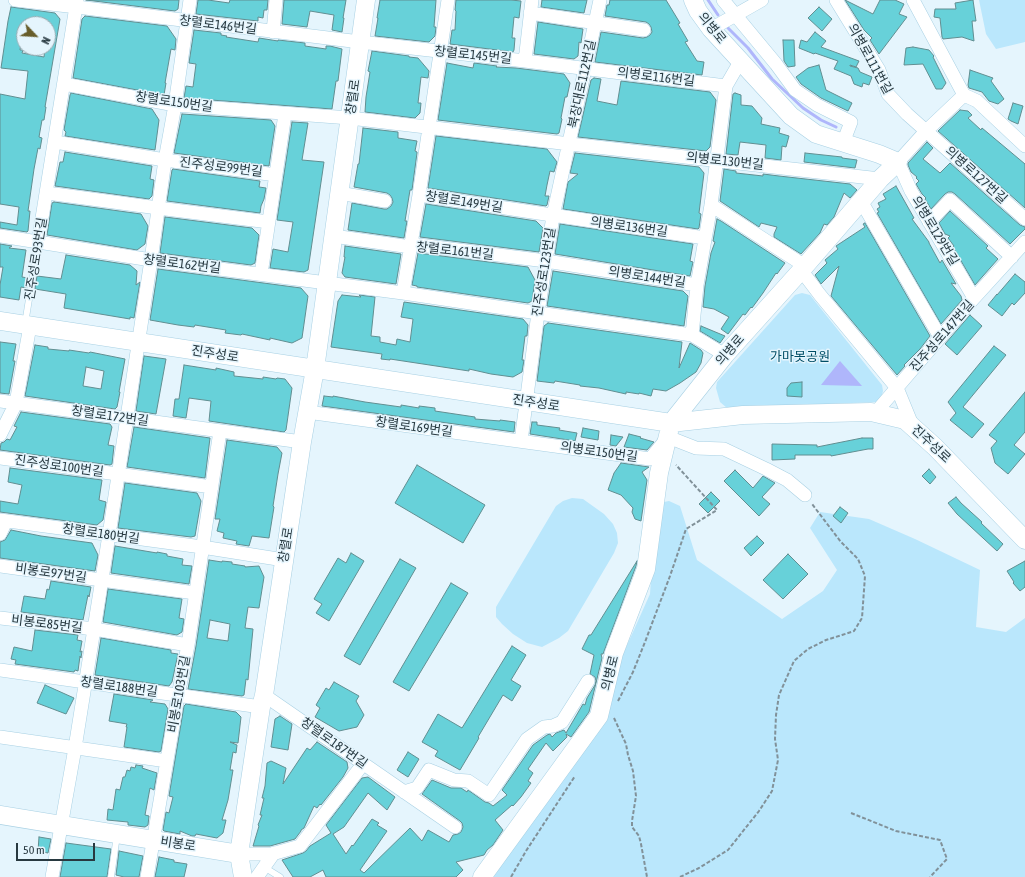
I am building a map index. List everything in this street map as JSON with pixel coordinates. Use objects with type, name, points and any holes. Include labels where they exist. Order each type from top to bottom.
[{"type":"street","name":"창렬로146번길","points":[[14,0],[77,3],[186,21],[360,42]]},
{"type":"street","name":"진주성로99번길","points":[[139,342],[190,0]]},
{"type":"street","points":[[273,32],[276,0]]},
{"type":"street","name":"창렬로","points":[[243,877],[239,854],[314,369],[366,0]]},
{"type":"street","name":"창렬로149번길","points":[[448,0],[419,195],[553,216]]},
{"type":"street","name":"북장대로112번길","points":[[570,144],[600,0]]},
{"type":"street","name":"의병로","points":[[482,877],[599,716],[614,653],[646,569],[659,473],[667,437],[725,355],[880,179],[898,162],[879,154],[816,134],[791,116],[711,29],[693,0]]},
{"type":"street","name":"의병로","points":[[723,0],[776,64],[795,90],[817,106],[851,122],[843,143]]},
{"type":"street","points":[[711,29],[762,0]]},
{"type":"street","name":"의병로111번길","points":[[836,0],[879,70],[888,94],[926,131]]},
{"type":"street","points":[[913,0],[964,95],[977,101],[1025,146]]},
{"type":"street","name":"진주성로93번길","points":[[38,243],[77,3]]},
{"type":"street","points":[[525,61],[531,6],[595,23]]},
{"type":"street","name":"북장대로112번길","points":[[595,23],[644,30]]},
{"type":"street","name":"창렬로145번길","points":[[360,42],[586,69]]},
{"type":"street","points":[[697,285],[711,205],[726,86],[741,60]]},
{"type":"street","name":"의병로116번길","points":[[586,69],[726,86]]},
{"type":"street","name":"창렬로150번길","points":[[64,84],[175,105],[350,118]]},
{"type":"street","points":[[898,162],[926,131],[964,95]]},
{"type":"street","points":[[261,274],[285,114]]},
{"type":"street","points":[[350,118],[570,144]]},
{"type":"street","name":"의병로127번길","points":[[926,131],[1025,219]]},
{"type":"street","points":[[55,142],[165,160]]},
{"type":"street","name":"의병로130번길","points":[[570,144],[880,179]]},
{"type":"street","name":"진주성로123번길","points":[[521,441],[553,216],[570,144]]},
{"type":"street","name":"진주성로99번길","points":[[165,160],[276,175]]},
{"type":"street","name":"의병로129번길","points":[[898,162],[911,191],[974,298]]},
{"type":"street","points":[[47,192],[269,222]]},
{"type":"street","points":[[339,194],[385,201]]},
{"type":"street","points":[[333,236],[411,245],[419,195]]},
{"type":"street","points":[[929,222],[950,200],[1012,257]]},
{"type":"street","points":[[861,201],[940,338]]},
{"type":"street","points":[[711,205],[803,268],[820,295],[897,388],[914,428]]},
{"type":"street","name":"의병로136번길","points":[[553,216],[705,238]]},
{"type":"street","name":"창렬로162번길","points":[[0,236],[151,260],[326,283]]},
{"type":"street","name":"진주성로147번길","points":[[871,412],[876,412],[974,298],[1025,242]]},
{"type":"street","name":"창렬로161번길","points":[[403,292],[411,245],[546,261]]},
{"type":"street","name":"의병로144번길","points":[[546,261],[697,285],[692,335]]},
{"type":"street","points":[[326,283],[403,292],[692,335],[725,355]]},
{"type":"street","name":"진주성로","points":[[0,321],[526,401],[667,437],[744,414],[871,412],[905,420],[936,447],[1025,540]]},
{"type":"street","points":[[0,435],[16,403],[27,325]]},
{"type":"street","name":"진주성로100번길","points":[[110,535],[139,342]]},
{"type":"street","name":"창렬로172번길","points":[[0,401],[302,442]]},
{"type":"street","name":"창렬로169번길","points":[[307,412],[521,441]]},
{"type":"street","points":[[202,547],[220,431]]},
{"type":"street","points":[[667,437],[696,448],[724,450],[766,468],[787,480],[805,495]]},
{"type":"street","name":"의병로150번길","points":[[521,441],[650,458],[667,437]]},
{"type":"street","name":"진주성로100번길","points":[[0,458],[212,487]]},
{"type":"street","points":[[0,534],[3,521]]},
{"type":"street","name":"창렬로180번길","points":[[3,521],[202,547],[284,560]]},
{"type":"street","name":"비봉로97번길","points":[[52,877],[110,535]]},
{"type":"street","name":"비봉로103번길","points":[[147,877],[188,645],[202,547]]},
{"type":"street","name":"비봉로97번길","points":[[0,566],[195,593]]},
{"type":"street","name":"비봉로85번길","points":[[0,618],[94,630]]},
{"type":"street","points":[[94,630],[188,645]]},
{"type":"street","name":"창렬로188번길","points":[[0,670],[178,696],[262,701]]},
{"type":"street","points":[[404,792],[417,788],[429,770],[454,780],[468,781],[489,795],[527,739],[544,727],[553,726],[562,722],[588,681]]},
{"type":"street","name":"창렬로187번길","points":[[262,701],[363,764],[455,827]]},
{"type":"street","points":[[0,737],[167,761]]},
{"type":"street","points":[[239,854],[274,853],[300,846],[363,764]]},
{"type":"street","name":"비봉로","points":[[0,815],[239,854]]},
{"type":"street","points":[[260,872],[274,853]]},
{"type":"lane","name":"진주성로93번길","points":[[27,325],[38,243]]},
{"type":"lane","points":[[111,877],[117,834]]},
{"type":"lane","points":[[260,872],[280,877]]},
{"type":"path","points":[[615,706],[633,672],[646,642],[686,529],[717,510],[667,437]]},
{"type":"path","points":[[680,877],[699,868],[728,850],[760,811],[772,791],[778,760],[775,739],[776,714],[779,694],[794,661],[808,649],[826,640],[854,631],[862,618],[865,576],[858,559],[841,542],[805,495]]},
{"type":"path","points":[[611,713],[626,744],[633,771],[636,796],[632,827],[641,844],[647,877]]},
{"type":"path","points":[[511,877],[578,770]]},
{"type":"path","points":[[850,813],[896,831],[940,840],[947,859],[930,877]]},
{"type":"green space","points":[[979,0],[1025,0],[1025,42],[996,49],[986,34]]},
{"type":"green space","name":"가마못공원","points":[[802,293],[810,295],[882,385],[883,391],[881,398],[876,402],[727,408],[720,402],[716,388],[717,382],[795,295]]},
{"type":"green space","points":[[572,498],[583,499],[604,514],[613,524],[617,533],[618,543],[614,553],[568,631],[559,638],[542,647],[527,643],[513,634],[496,617],[496,607],[556,506],[563,501]]},
{"type":"green space","points":[[669,501],[680,506],[697,560],[782,619],[823,591],[837,570],[810,528],[820,512],[869,519],[980,570],[976,627],[1006,632],[1025,618],[1025,877],[491,877],[615,672],[650,594],[653,548],[649,505]]},
{"type":"water","points":[[840,361],[862,386],[821,385]]},
{"type":"building","points":[[86,0],[179,0],[178,9],[175,11]]},
{"type":"building","points":[[198,0],[229,3],[230,0],[268,0],[267,10],[264,10],[263,18],[258,17],[258,21],[196,14]]},
{"type":"building","points":[[284,0],[346,0],[342,32],[332,30],[334,15],[310,11],[307,27],[282,24]]},
{"type":"building","points":[[380,0],[436,0],[434,27],[436,27],[435,36],[429,42],[375,36]]},
{"type":"building","points":[[456,0],[521,1],[519,18],[514,17],[512,38],[515,38],[513,52],[450,44],[452,30],[455,30]]},
{"type":"building","points":[[542,0],[587,0],[584,13],[541,7]]},
{"type":"building","points":[[610,0],[666,0],[680,23],[678,24],[688,41],[685,42],[697,61],[704,62],[702,75],[595,62],[601,32],[643,38],[650,35],[652,32],[651,27],[646,22],[605,16],[607,5],[609,5]]},
{"type":"building","points":[[845,0],[873,14],[880,0],[895,0],[904,4],[899,14],[907,17],[879,54],[870,40],[872,38],[864,30]]},
{"type":"building","points":[[973,0],[976,21],[972,21],[974,41],[962,37],[943,39],[940,18],[934,17],[935,9],[956,9],[955,3]]},
{"type":"building","points":[[11,7],[55,13],[60,19],[56,42],[56,16],[16,16],[16,56],[54,56],[44,120],[42,120],[39,137],[42,138],[40,149],[38,148],[34,169],[28,211],[30,211],[27,232],[0,228],[0,222],[17,225],[19,207],[0,204],[0,94],[25,99],[28,71],[1,68]]},
{"type":"building","points":[[819,7],[832,19],[822,31],[808,18]]},
{"type":"building","points":[[85,16],[167,26],[176,39],[175,50],[171,49],[164,95],[73,78],[82,19]]},
{"type":"building","points":[[538,22],[583,29],[581,43],[579,42],[578,56],[574,59],[534,54]]},
{"type":"building","points":[[194,30],[221,33],[221,35],[227,36],[226,37],[258,42],[259,38],[305,43],[305,46],[326,49],[326,46],[330,46],[342,49],[338,81],[336,81],[332,109],[184,98],[186,86],[193,87],[196,64],[189,63]]},
{"type":"building","points":[[815,32],[826,41],[821,47],[859,61],[856,67],[850,66],[858,68],[860,72],[872,77],[869,85],[863,83],[862,87],[854,84],[851,76],[834,69],[838,61],[799,48],[801,40],[807,42]]},
{"type":"building","points":[[783,40],[794,40],[795,66],[788,67],[784,61]]},
{"type":"building","points":[[913,47],[929,50],[934,56],[933,57],[946,83],[942,89],[936,89],[923,64],[904,65],[906,48]]},
{"type":"building","points":[[372,51],[418,58],[429,71],[428,78],[421,77],[418,103],[421,103],[420,113],[415,118],[365,112],[370,72],[368,71]]},
{"type":"building","points":[[447,63],[473,68],[474,63],[497,66],[496,67],[564,74],[570,83],[567,97],[565,97],[559,133],[557,134],[438,120]]},
{"type":"building","points":[[819,65],[826,90],[852,103],[848,111],[821,98],[801,84],[796,77],[808,68]]},
{"type":"building","points":[[970,70],[993,78],[991,81],[1004,99],[998,104],[989,101],[982,92],[969,88]]},
{"type":"building","points":[[594,78],[601,79],[597,101],[617,105],[621,81],[710,92],[716,100],[710,147],[706,151],[578,137],[591,80]]},
{"type":"building","points":[[71,93],[152,109],[159,120],[155,150],[65,136],[66,132],[64,130]]},
{"type":"building","points":[[735,93],[741,95],[741,105],[752,106],[762,118],[761,124],[780,128],[779,133],[789,136],[786,147],[782,146],[781,160],[765,158],[766,145],[740,142],[738,155],[726,154],[733,94]]},
{"type":"building","points":[[1013,103],[1023,106],[1018,124],[1008,119]]},
{"type":"building","points":[[960,110],[968,111],[972,115],[968,118],[1025,164],[1025,208],[938,131]]},
{"type":"building","points":[[182,114],[271,120],[275,126],[269,166],[174,153]]},
{"type":"building","points":[[292,122],[308,123],[302,160],[324,162],[308,270],[304,272],[270,268],[273,249],[288,252],[293,222],[277,220]]},
{"type":"building","points":[[363,128],[398,132],[398,138],[417,141],[415,151],[417,153],[412,190],[410,190],[405,221],[407,221],[404,238],[348,230],[352,203],[387,209],[393,202],[390,195],[387,193],[354,187],[359,164]]},
{"type":"building","points":[[436,136],[547,149],[557,162],[554,172],[550,171],[545,196],[549,196],[547,205],[428,188]]},
{"type":"building","points":[[927,142],[933,148],[923,159],[940,173],[950,163],[1020,225],[1025,227],[1025,229],[1010,244],[952,192],[945,194],[931,209],[925,199],[926,198],[916,184],[919,181],[916,178],[917,177],[911,172],[908,165],[908,163]]},
{"type":"building","points":[[65,152],[152,166],[150,179],[154,180],[152,196],[149,199],[55,186],[60,162],[63,162]]},
{"type":"building","points":[[575,153],[699,167],[704,173],[699,213],[701,214],[699,228],[563,209],[568,182],[578,174],[570,173]]},
{"type":"building","points":[[805,153],[857,160],[855,168],[804,162]]},
{"type":"building","points":[[173,169],[260,181],[259,187],[266,188],[260,213],[167,201]]},
{"type":"building","points":[[724,169],[736,171],[736,173],[763,176],[763,174],[850,184],[857,190],[850,198],[844,193],[834,217],[827,225],[824,224],[820,233],[801,254],[774,237],[777,227],[761,223],[759,227],[720,201]]},
{"type":"building","points":[[896,186],[914,218],[912,219],[929,242],[940,263],[942,260],[956,284],[951,283],[961,296],[962,300],[941,324],[877,213],[879,212],[877,209],[880,207],[878,203],[886,199],[883,194]]},
{"type":"building","points":[[54,202],[141,214],[148,226],[145,244],[137,250],[47,235],[52,203]]},
{"type":"building","points":[[426,204],[536,221],[543,228],[539,252],[420,237]]},
{"type":"building","points":[[950,211],[988,246],[986,248],[998,259],[975,285],[953,247],[954,246],[948,238],[950,236],[945,234],[939,223]]},
{"type":"building","points":[[165,217],[252,228],[259,235],[255,263],[251,265],[160,253]]},
{"type":"building","points":[[717,219],[785,263],[777,274],[776,273],[752,308],[751,307],[745,315],[743,314],[728,334],[721,329],[729,317],[714,309],[703,307],[711,253],[715,242],[713,241]]},
{"type":"building","points":[[865,223],[930,336],[897,375],[831,296],[839,266],[821,284],[815,275],[827,263],[825,260],[838,249],[836,246],[865,227],[863,224]]},
{"type":"building","points":[[560,224],[693,244],[690,261],[693,262],[690,276],[555,254]]},
{"type":"building","points":[[0,244],[12,246],[9,248],[26,250],[22,277],[28,278],[26,288],[21,287],[19,300],[0,297],[3,267],[0,267]]},
{"type":"building","points":[[345,246],[401,254],[396,284],[345,277],[342,273],[345,257]]},
{"type":"building","points":[[418,253],[528,267],[535,280],[532,301],[528,303],[417,287],[412,285]]},
{"type":"building","points":[[66,255],[130,265],[137,271],[136,285],[140,282],[134,318],[130,317],[130,319],[64,308],[66,294],[35,289],[37,276],[61,279]]},
{"type":"building","points":[[158,269],[301,288],[308,296],[302,338],[292,343],[270,338],[270,340],[242,334],[225,333],[226,330],[195,325],[194,327],[178,325],[150,320]]},
{"type":"building","points":[[553,271],[683,291],[688,296],[684,326],[547,306]]},
{"type":"building","points":[[1015,274],[1025,282],[1025,293],[1014,305],[1012,303],[1002,316],[988,305]]},
{"type":"building","points":[[342,295],[375,297],[371,336],[380,337],[380,342],[396,345],[397,339],[410,342],[413,319],[401,317],[404,302],[523,319],[528,325],[527,336],[525,336],[522,372],[513,377],[469,369],[469,371],[390,359],[381,359],[382,354],[331,347],[338,301]]},
{"type":"building","points":[[970,315],[982,326],[957,355],[945,344]]},
{"type":"building","points":[[548,323],[682,342],[679,368],[690,343],[703,353],[701,363],[696,372],[680,383],[666,391],[653,389],[651,396],[639,393],[626,392],[626,394],[555,381],[554,383],[537,381],[544,326]]},
{"type":"building","points":[[701,326],[725,336],[720,343],[700,331]]},
{"type":"building","points":[[0,342],[16,344],[13,361],[15,361],[9,394],[0,393]]},
{"type":"building","points":[[35,345],[48,347],[48,349],[90,352],[125,359],[117,407],[115,409],[25,396]],"holes":[[[86,367],[104,371],[101,389],[83,386]]]},
{"type":"building","points":[[994,346],[1006,355],[963,407],[984,424],[972,438],[950,420],[956,413],[948,402]]},
{"type":"building","points":[[144,356],[166,359],[156,414],[136,411]]},
{"type":"building","points":[[184,365],[216,370],[216,368],[234,372],[234,376],[263,379],[263,377],[285,379],[292,388],[286,430],[284,432],[209,421],[211,401],[189,398],[186,418],[173,416],[175,399],[179,399]]},
{"type":"building","points":[[802,382],[802,397],[787,396],[787,388],[791,383]]},
{"type":"building","points":[[1025,392],[1025,432],[1014,445],[1025,454],[1008,474],[995,463],[991,448],[997,441],[989,435]]},
{"type":"building","points":[[324,396],[333,396],[401,407],[401,405],[419,408],[419,406],[435,408],[435,411],[475,417],[475,419],[515,422],[514,432],[322,406]]},
{"type":"building","points":[[21,412],[110,424],[112,427],[108,445],[114,446],[112,464],[110,465],[0,450],[1,443],[7,439],[10,440],[17,427],[14,426]]},
{"type":"building","points":[[532,422],[537,422],[537,425],[560,428],[559,430],[577,433],[575,441],[530,434]]},
{"type":"building","points":[[134,427],[210,438],[205,478],[127,467]]},
{"type":"building","points":[[583,428],[599,431],[598,440],[581,437]]},
{"type":"building","points":[[629,434],[654,442],[647,450],[624,447]]},
{"type":"building","points":[[611,435],[623,437],[616,446],[610,445]]},
{"type":"building","points":[[862,438],[873,438],[873,449],[831,456],[795,455],[795,459],[772,460],[772,444],[817,445],[817,447]]},
{"type":"building","points":[[227,440],[277,447],[282,453],[269,538],[252,536],[249,546],[236,544],[237,541],[223,538],[224,533],[217,531],[220,519],[215,519]]},
{"type":"building","points":[[621,463],[649,467],[642,472],[647,480],[641,521],[635,519],[632,512],[633,508],[621,495],[608,490],[614,473]]},
{"type":"building","points":[[417,465],[485,505],[463,543],[395,503]]},
{"type":"building","points":[[10,468],[102,480],[99,500],[106,502],[103,520],[97,525],[0,512],[0,501],[18,504],[22,485],[8,482]]},
{"type":"building","points":[[929,469],[936,477],[930,484],[922,476]]},
{"type":"building","points":[[735,470],[753,488],[763,476],[775,483],[762,497],[770,504],[759,516],[724,481]]},
{"type":"building","points":[[125,483],[197,493],[201,501],[195,536],[191,537],[118,528]]},
{"type":"building","points":[[711,492],[720,501],[708,513],[699,504]]},
{"type":"building","points":[[956,497],[1003,544],[997,551],[957,514],[948,503]]},
{"type":"building","points":[[840,507],[848,513],[841,523],[833,516]]},
{"type":"building","points":[[11,530],[92,543],[98,555],[95,571],[0,558],[0,542],[5,540]]},
{"type":"building","points":[[757,536],[764,543],[751,556],[744,548]]},
{"type":"building","points":[[115,546],[157,552],[167,554],[167,556],[183,559],[182,565],[192,566],[189,584],[111,573]]},
{"type":"building","points":[[351,553],[364,561],[329,621],[316,613],[322,604],[314,599],[338,558],[346,563]]},
{"type":"building","points":[[788,554],[808,574],[783,599],[763,580]]},
{"type":"building","points":[[400,559],[416,568],[360,665],[344,656]]},
{"type":"building","points":[[209,560],[232,562],[232,564],[245,567],[259,566],[264,577],[259,608],[248,607],[245,628],[253,629],[248,680],[246,679],[244,695],[242,696],[188,689]],"holes":[[[210,620],[230,624],[228,641],[207,638]]]},
{"type":"building","points":[[637,561],[603,654],[601,654],[602,658],[589,712],[571,737],[566,734],[567,737],[553,751],[546,743],[528,769],[533,773],[528,781],[531,783],[513,806],[512,805],[495,820],[503,830],[484,855],[456,862],[463,870],[456,877],[326,877],[323,870],[310,877],[293,877],[282,860],[303,853],[310,846],[331,833],[326,825],[362,778],[368,777],[395,797],[387,810],[368,793],[344,827],[333,834],[346,854],[372,819],[379,823],[377,825],[387,831],[360,870],[364,873],[410,828],[422,841],[428,830],[449,842],[453,835],[461,832],[463,827],[460,821],[422,794],[432,780],[451,788],[461,788],[467,792],[468,790],[493,806],[507,795],[502,790],[533,745],[547,735],[550,734],[552,737],[556,733],[564,730],[566,733],[583,704],[585,705],[596,681],[595,677],[590,674],[594,655],[582,649],[589,635],[591,635]]},
{"type":"building","points":[[1025,561],[1025,587],[1020,591],[1013,583],[1014,582],[1007,571]]},
{"type":"building","points":[[51,581],[91,587],[83,620],[21,612],[24,596],[45,599],[47,589],[49,590]]},
{"type":"building","points":[[451,583],[468,593],[409,691],[393,682]]},
{"type":"building","points":[[108,589],[182,599],[179,618],[184,619],[182,632],[177,635],[103,622]]},
{"type":"building","points":[[35,630],[78,635],[77,640],[82,641],[80,652],[82,651],[78,671],[75,670],[74,672],[15,664],[16,660],[11,659],[14,647],[32,651]]},
{"type":"building","points":[[101,638],[171,650],[171,653],[178,654],[172,682],[169,686],[95,675]]},
{"type":"building","points":[[512,646],[526,655],[511,680],[521,686],[512,701],[503,695],[460,770],[435,756],[438,751],[422,742],[438,714],[462,728]]},
{"type":"building","points":[[334,682],[359,696],[356,701],[364,715],[357,727],[339,731],[315,717],[320,708],[316,705],[326,688],[329,690]]},
{"type":"building","points":[[45,685],[74,698],[66,714],[37,703]]},
{"type":"building","points":[[114,694],[153,700],[150,702],[165,704],[168,709],[161,751],[159,752],[124,747],[127,724],[109,721]]},
{"type":"building","points":[[186,704],[236,712],[241,717],[238,743],[230,742],[237,745],[236,753],[233,752],[230,770],[233,770],[228,800],[222,820],[226,820],[223,833],[217,838],[196,834],[195,836],[192,836],[180,831],[180,834],[163,830],[166,812],[169,813],[173,797],[169,796],[184,706]]},
{"type":"building","points":[[280,716],[292,724],[288,750],[271,747],[275,719]]},
{"type":"building","points":[[317,742],[347,762],[348,768],[343,777],[321,805],[320,804],[317,808],[314,806],[304,828],[295,839],[270,846],[253,846],[262,815],[260,815],[264,798],[262,798],[265,786],[267,763],[271,761],[286,768],[283,784],[307,748],[310,750]]},
{"type":"building","points":[[408,752],[419,759],[408,777],[397,770]]},
{"type":"building","points":[[136,765],[143,766],[142,768],[157,773],[154,790],[150,788],[145,815],[149,816],[148,825],[145,827],[128,825],[128,822],[107,820],[108,809],[113,810],[116,789],[120,790],[123,777],[125,777],[127,770],[130,771],[131,767],[135,768]]},
{"type":"building","points":[[39,837],[51,839],[48,853],[38,851]]},
{"type":"building","points":[[66,843],[111,849],[107,877],[60,877]]},
{"type":"building","points":[[119,851],[143,856],[139,877],[124,877],[116,875]]},
{"type":"building","points":[[159,857],[174,860],[174,862],[187,864],[184,877],[155,877]]},
{"type":"waterway","points":[[708,0],[718,15]]},
{"type":"waterway","points":[[728,28],[748,48],[772,79],[803,108],[821,120],[836,127]]}]
